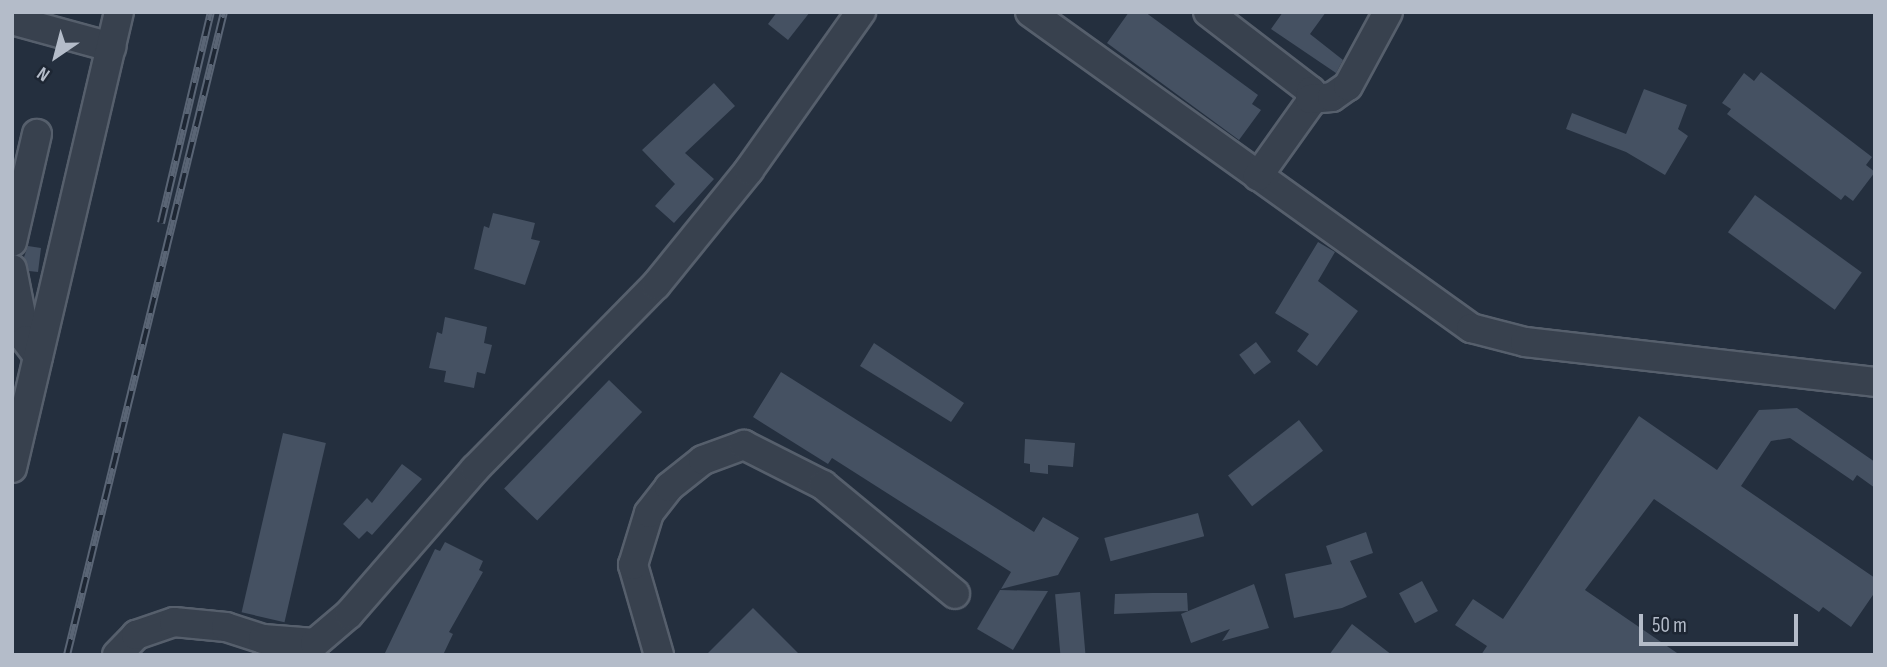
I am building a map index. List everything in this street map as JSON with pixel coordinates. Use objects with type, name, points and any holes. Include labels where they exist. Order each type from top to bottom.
[{"type":"street","points":[[12,468],[119,12]]},
{"type":"street","points":[[117,655],[136,635],[174,622],[226,627],[263,639],[315,643],[349,614],[475,469],[656,285],[749,170],[861,12]]},
{"type":"street","points":[[1030,12],[1471,328],[1525,342],[1875,382]]},
{"type":"street","points":[[1208,12],[1303,83],[1310,99]]},
{"type":"street","points":[[1310,99],[1332,97],[1348,86],[1388,12]]},
{"type":"street","points":[[12,20],[111,47]]},
{"type":"street","points":[[1258,176],[1310,99]]},
{"type":"street","points":[[12,242],[18,196],[37,134]]},
{"type":"street","points":[[12,270],[26,340],[38,356]]},
{"type":"street","points":[[659,655],[633,565],[649,513],[669,487],[703,460],[744,445],[823,485],[955,594]]},
{"type":"building","points":[[777,12],[810,12],[788,40],[768,24]]},
{"type":"building","points":[[1129,12],[1145,12],[1258,95],[1252,104],[1261,110],[1239,140],[1107,43]]},
{"type":"building","points":[[1283,12],[1326,12],[1310,34],[1343,60],[1336,73],[1271,29]]},
{"type":"building","points":[[1761,72],[1872,157],[1866,165],[1875,172],[1853,201],[1845,195],[1841,200],[1727,114],[1731,109],[1722,103],[1744,73],[1754,81]]},
{"type":"building","points":[[714,83],[735,106],[685,153],[714,179],[674,223],[655,206],[675,184],[642,150]]},
{"type":"building","points":[[1644,89],[1687,105],[1678,129],[1688,136],[1665,175],[1626,152],[1566,129],[1572,113],[1626,134]]},
{"type":"building","points":[[1755,195],[1862,273],[1835,310],[1728,232]]},
{"type":"building","points":[[493,213],[535,223],[531,239],[540,241],[525,285],[474,269],[484,226],[489,228]]},
{"type":"building","points":[[1318,242],[1335,252],[1318,281],[1358,311],[1317,366],[1297,351],[1309,334],[1275,313]]},
{"type":"building","points":[[28,246],[41,248],[38,272],[29,271],[24,257]]},
{"type":"building","points":[[445,317],[487,327],[484,343],[492,345],[485,374],[477,372],[474,388],[444,382],[446,371],[429,368],[437,332],[442,334]]},
{"type":"building","points":[[1256,342],[1271,362],[1254,375],[1239,355]]},
{"type":"building","points":[[874,343],[964,403],[951,422],[860,366]]},
{"type":"building","points":[[781,372],[1034,532],[1043,517],[1079,538],[1058,575],[1001,589],[1011,572],[832,458],[828,464],[753,417]]},
{"type":"building","points":[[609,380],[642,412],[537,521],[504,489]]},
{"type":"building","points":[[1797,408],[1875,462],[1875,488],[1857,475],[1853,481],[1790,438],[1771,441],[1741,486],[1875,578],[1875,592],[1851,627],[1823,607],[1819,612],[1654,499],[1585,590],[1680,655],[1481,655],[1487,646],[1455,625],[1473,599],[1503,619],[1639,416],[1717,470],[1759,410]]},
{"type":"building","points":[[1299,420],[1323,451],[1252,506],[1228,475]]},
{"type":"building","points":[[283,433],[326,443],[284,622],[242,612]]},
{"type":"building","points":[[1025,439],[1075,443],[1073,467],[1048,465],[1048,474],[1030,472],[1030,464],[1024,463]]},
{"type":"building","points":[[402,464],[422,479],[372,535],[367,531],[359,539],[343,524],[367,498],[372,503]]},
{"type":"building","points":[[1198,513],[1204,536],[1111,561],[1104,538]]},
{"type":"building","points":[[1366,532],[1373,553],[1350,561],[1367,597],[1342,608],[1294,618],[1285,574],[1332,564],[1326,546]]},
{"type":"building","points":[[445,542],[483,561],[479,570],[483,572],[449,632],[453,634],[443,655],[384,655],[435,549],[440,551]]},
{"type":"building","points":[[1422,581],[1438,611],[1415,623],[1399,593]]},
{"type":"building","points":[[1254,584],[1269,628],[1222,641],[1230,629],[1191,643],[1181,614]]},
{"type":"building","points":[[1000,590],[1048,591],[1013,650],[977,629]]},
{"type":"building","points":[[1080,592],[1085,655],[1060,655],[1055,594]]},
{"type":"building","points":[[1187,593],[1188,611],[1114,614],[1115,594]]},
{"type":"building","points":[[753,608],[800,655],[706,655]]},
{"type":"building","points":[[1352,624],[1392,655],[1329,655]]},
{"type":"railway","points":[[161,223],[211,12]]},
{"type":"railway","points":[[67,655],[224,12]]}]
